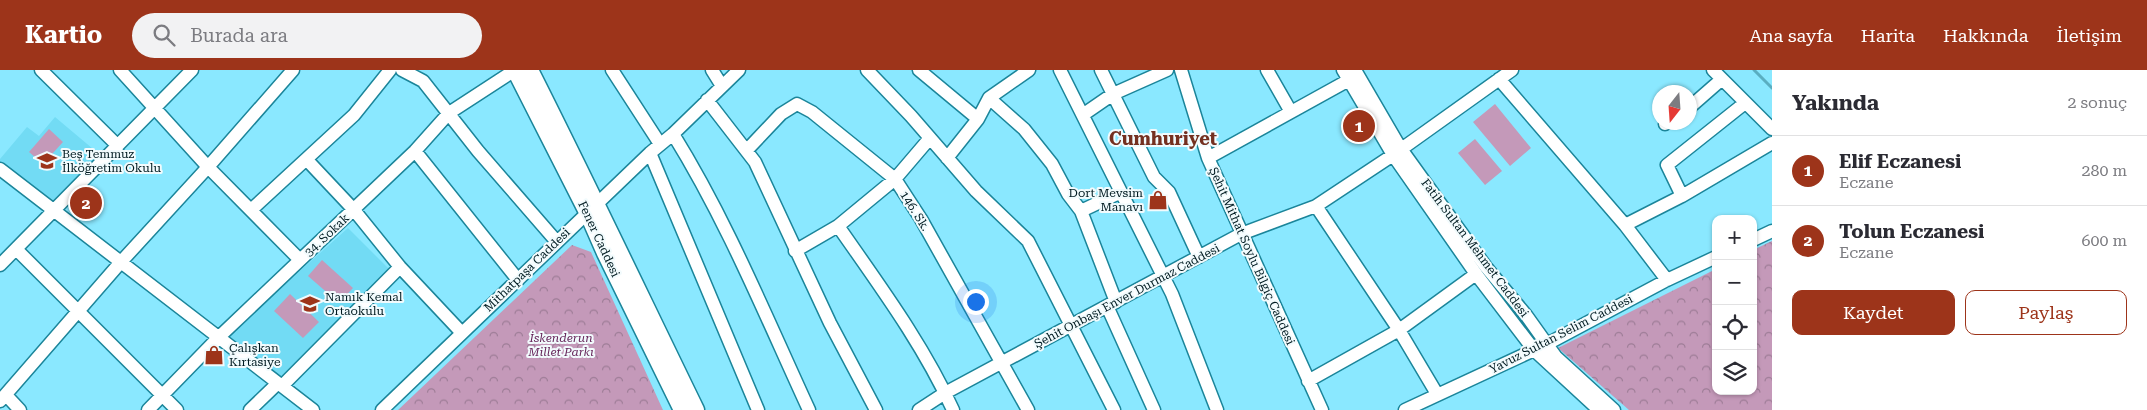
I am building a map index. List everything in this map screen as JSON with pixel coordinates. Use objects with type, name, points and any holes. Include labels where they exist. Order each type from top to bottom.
[{"type":"main road","name":"Fener Caddesi","points":[[515,70],[621,256],[696,410]]},
{"type":"main road","name":"Fener Caddesi","points":[[530,70],[592,208],[605,253],[682,410]]},
{"type":"street","points":[[41,70],[118,146]]},
{"type":"street","points":[[120,70],[208,167],[300,260]]},
{"type":"street","points":[[0,265],[192,70]]},
{"type":"street","points":[[251,210],[354,116],[390,70]]},
{"type":"street","points":[[402,70],[423,82],[478,151],[556,242]]},
{"type":"street","name":"34. Sokak","points":[[148,410],[219,337],[414,151],[449,113],[515,70]]},
{"type":"street","points":[[612,70],[660,144]]},
{"type":"street","points":[[712,70],[722,86]]},
{"type":"street","name":"Mithatpaşa Caddesi","points":[[382,410],[738,70]]},
{"type":"street","points":[[867,70],[976,191],[1028,242],[1114,410]]},
{"type":"street","points":[[919,70],[978,119]]},
{"type":"street","points":[[947,158],[978,119],[989,98],[1029,70]]},
{"type":"street","points":[[1060,70],[1084,114],[1172,294],[1217,410]]},
{"type":"street","points":[[1101,70],[1154,177],[1169,192],[1199,257]]},
{"type":"street","points":[[1084,114],[1113,94],[1167,70]]},
{"type":"street","name":"Şehit Mithat Soylu Bilgiç Caddesi","points":[[1181,70],[1208,158],[1322,410]]},
{"type":"street","points":[[1267,70],[1291,112]]},
{"type":"street","name":"Şehit Onbaşı Enver Durmaz Caddesi","points":[[919,410],[945,393],[1241,234],[1316,206],[1397,152],[1511,70]]},
{"type":"street","points":[[20,410],[3,398],[120,263],[208,167],[287,72]]},
{"type":"street","points":[[1208,158],[1291,112],[1349,73]]},
{"type":"street","name":"Fatih Sultan Mehmet Caddesi","points":[[1349,73],[1397,152],[1476,274],[1534,350],[1599,410]]},
{"type":"street","points":[[1697,99],[1718,74],[1772,129]]},
{"type":"street","points":[[1499,79],[1625,225],[1667,280]]},
{"type":"street","points":[[989,98],[1024,130],[1044,153],[1081,211],[1112,304],[1154,410]]},
{"type":"street","points":[[707,100],[747,150],[876,410]]},
{"type":"street","points":[[1682,196],[1668,165],[1746,102]]},
{"type":"street","name":"146. Sk.","points":[[747,150],[781,114],[798,104],[812,112],[895,179],[921,219],[1028,410]]},
{"type":"street","points":[[672,134],[698,178],[737,254],[809,410]]},
{"type":"street","points":[[796,250],[838,226],[895,179],[930,138]]},
{"type":"street","points":[[1625,225],[1682,196],[1772,143]]},
{"type":"street","points":[[414,151],[518,280]]},
{"type":"street","name":"Fatih Sultan Mehmet Caddesi","points":[[1397,152],[1556,357],[1614,410]]},
{"type":"street","points":[[650,153],[758,410]]},
{"type":"street","points":[[307,160],[354,210],[400,267],[462,333]]},
{"type":"street","points":[[0,169],[313,410]]},
{"type":"street","points":[[1081,211],[1121,192]]},
{"type":"street","points":[[1316,206],[1400,330],[1437,394]]},
{"type":"street","points":[[838,226],[896,309],[953,410]]},
{"type":"street","points":[[1757,238],[1772,231]]},
{"type":"street","points":[[16,249],[177,410]]},
{"type":"street","name":"Yavuz Sultan Selim Caddesi","points":[[1405,410],[1547,344],[1667,280],[1712,259]]},
{"type":"street","points":[[250,410],[280,384],[400,267]]},
{"type":"street","points":[[1308,380],[1400,330],[1476,274]]},
{"type":"shaded area","name":"Beş Temmuz İlköğretim Okulu","points":[[55,117],[99,154],[54,206],[0,164],[0,159],[27,127],[39,136]]},
{"type":"shaded area","name":"Namık Kemal Ortaokulu","points":[[348,228],[391,271],[280,381],[226,337]]},
{"type":"green space","points":[[1495,104],[1531,148],[1510,166],[1473,122]]},
{"type":"green space","points":[[49,129],[63,142],[43,164],[29,152]]},
{"type":"green space","points":[[1475,139],[1502,171],[1485,185],[1458,153]]},
{"type":"green space","points":[[1772,241],[1772,410],[1629,410],[1558,348],[1712,271],[1712,395],[1757,395],[1757,248]]},
{"type":"green space","name":"İskenderun Millet Parkı","points":[[572,245],[591,252],[663,410],[398,410]]},
{"type":"green space","points":[[322,260],[353,288],[339,303],[308,276]]},
{"type":"green space","points":[[290,294],[319,322],[303,338],[274,311]]},
{"type":"waterway","points":[[1754,70],[1772,88]]},
{"type":"place","name":"Elif Eczanesi","points":[[1359,126]]},
{"type":"place","name":"Beş Temmuz İlköğretim Okulu","points":[[47,161]]},
{"type":"place","name":"Dort Mevsim Manavı","points":[[1158,200]]},
{"type":"place","name":"Tolun Eczanesi","points":[[86,203]]},
{"type":"place","name":"Namık Kemal Ortaokulu","points":[[310,304]]},
{"type":"place","name":"Çalışkan Kırtasiye","points":[[214,355]]},
{"type":"district","name":"Cumhuriyet","points":[[1163,139]]}]
